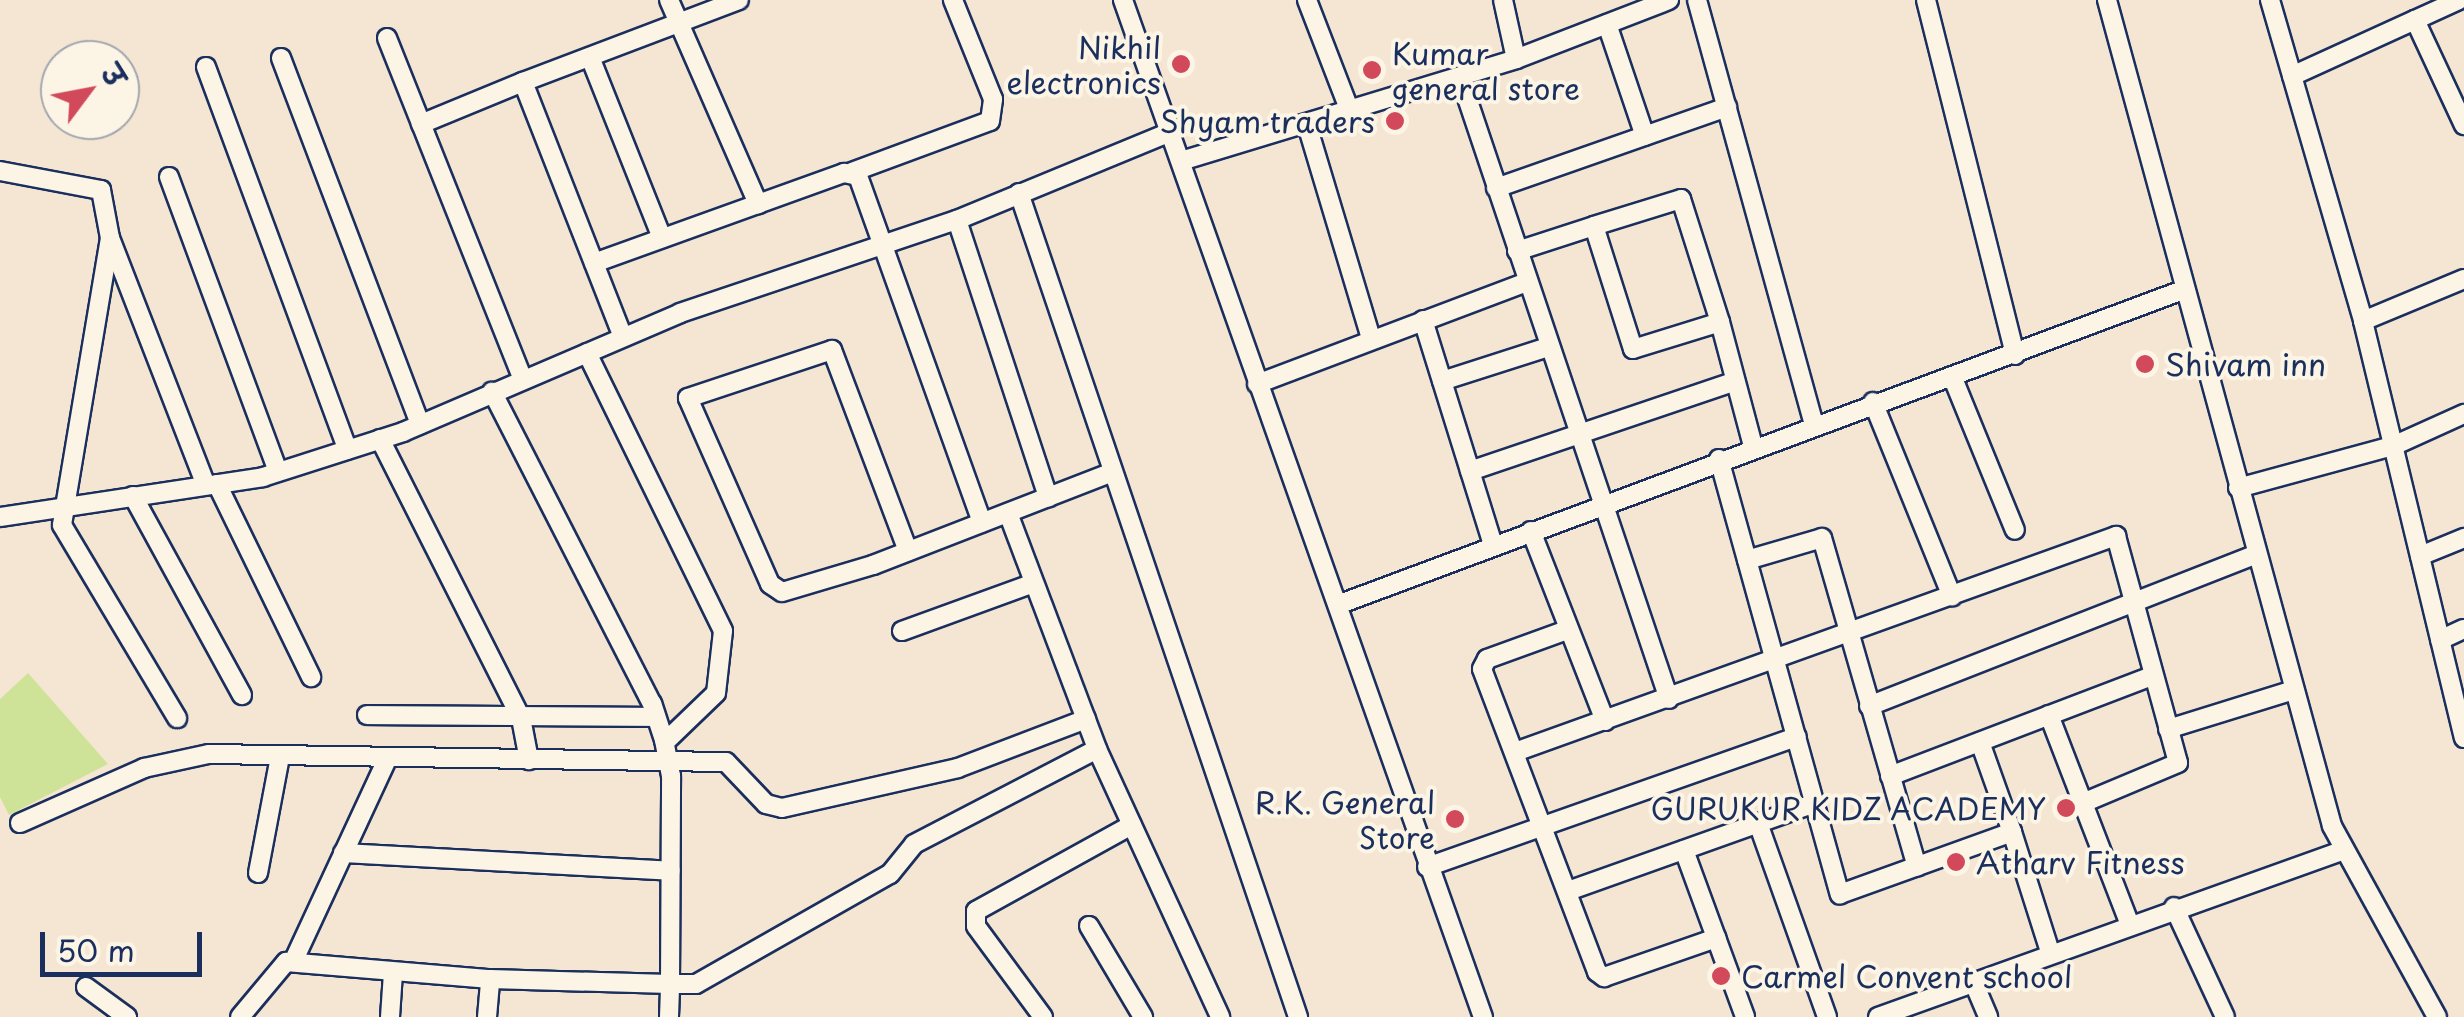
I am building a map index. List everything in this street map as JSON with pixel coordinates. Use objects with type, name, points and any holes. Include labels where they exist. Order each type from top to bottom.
[{"type":"street","points":[[668,0],[681,22],[758,204]]},
{"type":"street","points":[[421,124],[739,0]]},
{"type":"street","points":[[594,263],[990,121],[993,99],[953,0]]},
{"type":"street","points":[[1122,0],[1257,384],[1340,604],[1427,866],[1483,1017]]},
{"type":"street","points":[[1307,0],[1351,114]]},
{"type":"street","points":[[1503,0],[1516,58]]},
{"type":"street","points":[[1180,161],[1351,114],[1669,0]]},
{"type":"street","points":[[1697,0],[1814,424]]},
{"type":"street","points":[[1926,0],[2015,355]]},
{"type":"street","points":[[2106,0],[2256,554],[2342,851],[2438,1017]]},
{"type":"street","points":[[2270,0],[2362,320],[2464,738]]},
{"type":"street","points":[[2292,76],[2459,0]]},
{"type":"street","points":[[2416,20],[2464,125]]},
{"type":"street","points":[[1607,24],[1645,136]]},
{"type":"street","points":[[387,38],[523,380]]},
{"type":"street","points":[[590,57],[662,238]]},
{"type":"street","points":[[281,58],[420,424]]},
{"type":"street","points":[[206,68],[348,450]]},
{"type":"street","points":[[1460,77],[1599,503],[1668,700]]},
{"type":"street","points":[[523,82],[623,337]]},
{"type":"street","points":[[1496,188],[1727,107]]},
{"type":"street","points":[[1307,125],[1371,339]]},
{"type":"street","points":[[0,517],[278,472],[348,450],[420,424],[623,337],[880,242],[958,220],[1168,133]]},
{"type":"street","points":[[0,171],[97,187],[110,238],[211,484],[311,676]]},
{"type":"street","points":[[852,172],[865,182],[880,242],[982,523]]},
{"type":"street","points":[[168,177],[278,472]]},
{"type":"street","points":[[1019,192],[1110,473],[1298,1017]]},
{"type":"street","points":[[1517,251],[1681,199],[1720,322],[1753,446]]},
{"type":"street","points":[[958,220],[1048,497]]},
{"type":"street","points":[[1594,226],[1633,349],[1720,322]]},
{"type":"street","points":[[110,238],[62,524],[177,718]]},
{"type":"street","points":[[2362,320],[2464,279]]},
{"type":"street","points":[[1257,384],[1526,282]]},
{"type":"street","points":[[1340,604],[1599,503],[1873,402],[2015,355],[2183,290]]},
{"type":"street","points":[[1423,320],[1493,544]]},
{"type":"street","points":[[1442,381],[1548,347]]},
{"type":"street","points":[[908,552],[832,350],[688,398],[775,590],[908,552],[1110,473]]},
{"type":"street","points":[[586,352],[723,631],[716,693],[665,742]]},
{"type":"street","points":[[1952,376],[2016,530]]},
{"type":"street","points":[[1470,470],[1733,382]]},
{"type":"street","points":[[492,392],[656,717],[665,742],[669,764],[669,1017]]},
{"type":"street","points":[[1873,402],[1952,598]]},
{"type":"street","points":[[2238,488],[2393,446],[2464,414]]},
{"type":"street","points":[[380,439],[522,718],[528,760]]},
{"type":"street","points":[[1719,459],[1840,894],[2012,832]]},
{"type":"street","points":[[133,496],[242,695]]},
{"type":"street","points":[[1008,513],[1097,749],[1220,1017]]},
{"type":"street","points":[[1530,532],[1604,721]]},
{"type":"street","points":[[1515,752],[1776,663],[2116,536],[2178,763],[2083,803]]},
{"type":"street","points":[[1747,560],[1822,538],[1916,867]]},
{"type":"street","points":[[2420,556],[2464,538]]},
{"type":"street","points":[[1869,706],[2256,554]]},
{"type":"street","points":[[902,631],[1034,583]]},
{"type":"street","points":[[2440,640],[2464,629]]},
{"type":"street","points":[[1567,630],[1482,663],[1600,976],[1716,938]]},
{"type":"street","points":[[1890,776],[2152,676]]},
{"type":"street","points":[[2168,728],[2294,690]]},
{"type":"street","points":[[367,715],[656,717]]},
{"type":"street","points":[[2050,715],[2129,922]]},
{"type":"street","points":[[20,822],[158,764],[210,754],[730,763],[766,804],[782,808],[951,770],[1086,719]]},
{"type":"street","points":[[1427,866],[1797,737]]},
{"type":"street","points":[[1980,742],[2050,952]]},
{"type":"street","points":[[240,1017],[276,967],[293,962],[490,979],[696,984],[890,874],[914,844],[1097,749]]},
{"type":"street","points":[[258,873],[280,757]]},
{"type":"street","points":[[293,962],[388,757]]},
{"type":"street","points":[[1568,892],[1815,803]]},
{"type":"street","points":[[1758,824],[1828,1017]]},
{"type":"street","points":[[1043,1017],[976,926],[976,911],[1132,825]]},
{"type":"street","points":[[1684,850],[1745,1017]]},
{"type":"street","points":[[1878,1017],[2129,922],[2342,851]]},
{"type":"street","points":[[343,853],[670,871]]},
{"type":"street","points":[[2174,907],[2225,1017]]},
{"type":"street","points":[[1089,926],[1143,1017]]},
{"type":"street","points":[[390,1017],[393,973]]},
{"type":"street","points":[[487,1017],[490,979]]},
{"type":"street","points":[[1973,981],[1988,1017]]},
{"type":"street","points":[[86,987],[127,1017]]},
{"type":"green space","points":[[28,673],[108,764],[9,815],[0,797],[0,699]]},
{"type":"place","name":"Nikhil electronics","points":[[1181,64]]},
{"type":"place","name":"Kumar general store","points":[[1372,70]]},
{"type":"place","name":"Shyam traders","points":[[1395,121]]},
{"type":"place","name":"Shivam inn","points":[[2145,364]]},
{"type":"place","name":"GURUKUR KIDZ ACADEMY","points":[[2066,808]]},
{"type":"place","name":"R.K. General Store","points":[[1455,819]]},
{"type":"place","name":"Atharv Fitness","points":[[1956,862]]},
{"type":"place","name":"Carmel Convent school","points":[[1721,976]]}]
